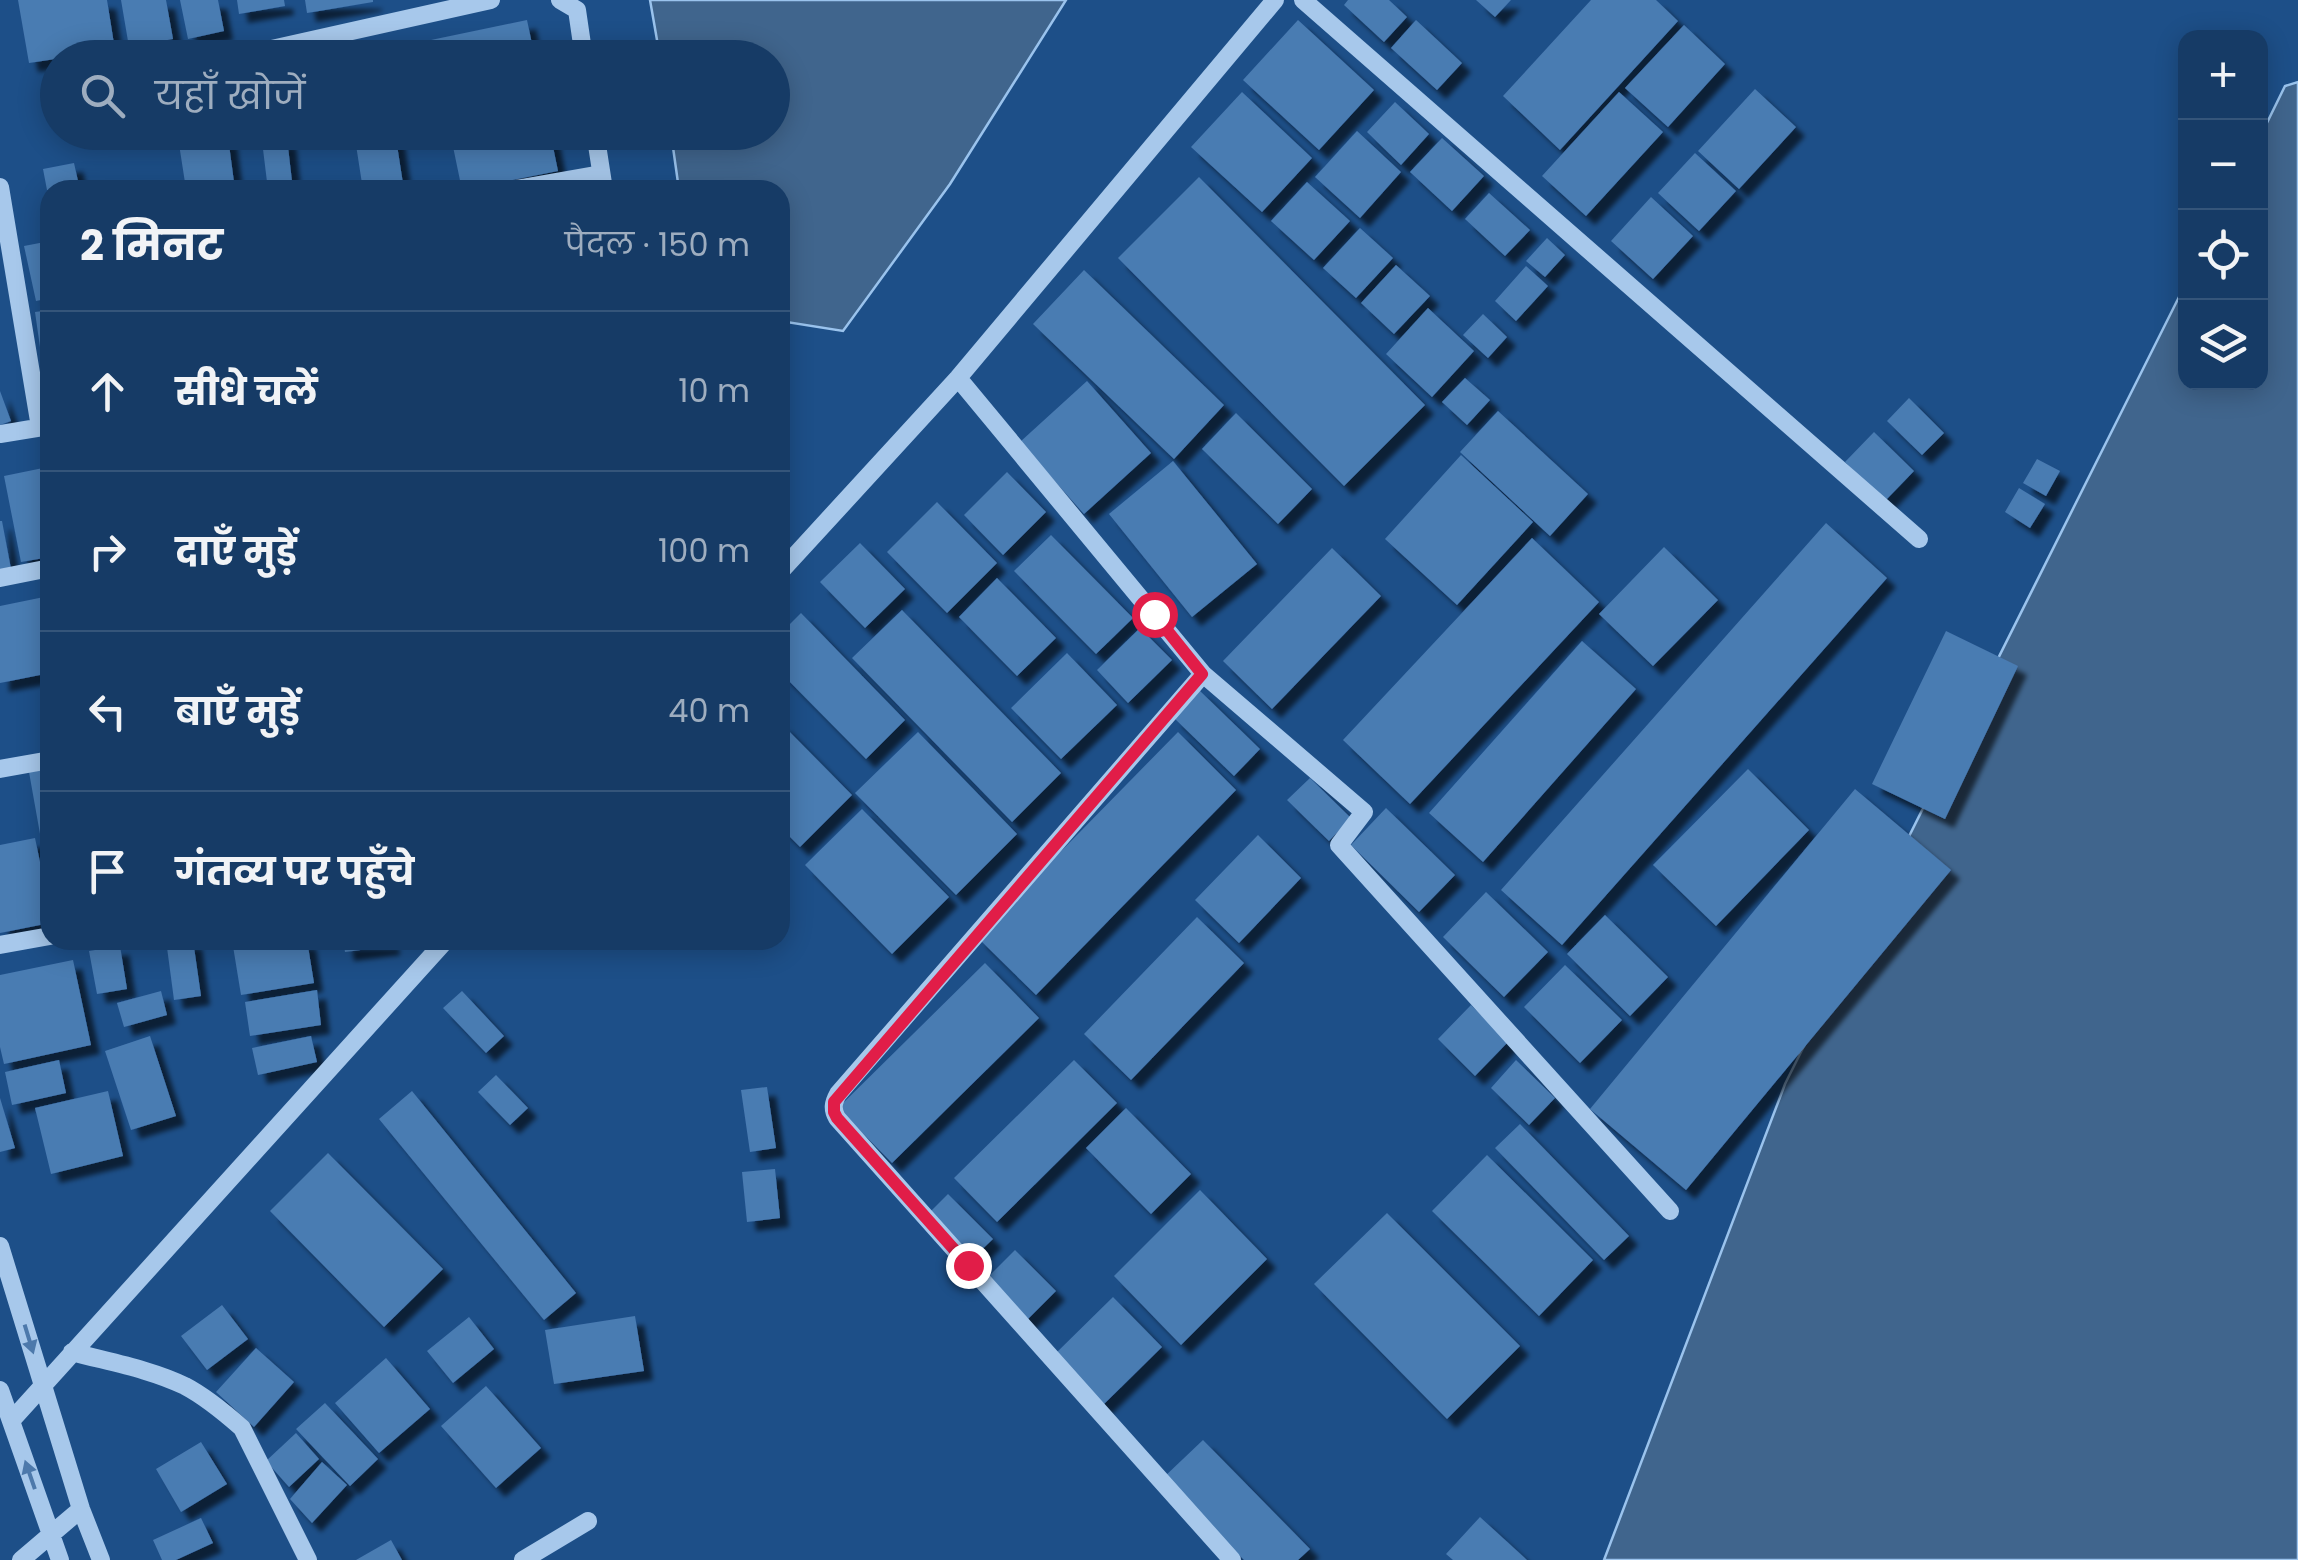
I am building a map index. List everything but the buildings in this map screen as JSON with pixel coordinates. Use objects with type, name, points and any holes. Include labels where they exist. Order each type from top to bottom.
[{"type":"street","points":[[312,40],[491,0]]},
{"type":"street","points":[[560,0],[576,10],[581,40]]},
{"type":"street","points":[[790,561],[958,378],[1274,0]]},
{"type":"street","points":[[1303,0],[1919,539]]},
{"type":"street","points":[[598,150],[602,180]]},
{"type":"street","points":[[0,187],[40,400]]},
{"type":"street","points":[[958,378],[1202,674],[1364,812],[1339,845],[1670,1211]]},
{"type":"street","points":[[0,434],[40,428]]},
{"type":"street","points":[[0,578],[40,570]]},
{"type":"street","points":[[1202,674],[838,1094],[834,1112],[1232,1560]]},
{"type":"street","points":[[0,769],[40,762]]},
{"type":"street","points":[[0,945],[40,938]]},
{"type":"street","points":[[11,1421],[437,950]]},
{"type":"street","points":[[0,1246],[81,1509],[101,1560]]},
{"type":"street","points":[[72,1352],[186,1387],[242,1428],[308,1560]]},
{"type":"street","points":[[0,1390],[60,1560]]},
{"type":"street","points":[[21,1560],[81,1509]]},
{"type":"street","points":[[523,1560],[588,1521]]},
{"type":"water","points":[[650,0],[1066,0],[950,184],[843,331],[790,323],[790,180],[678,180],[673,150],[790,150],[790,40],[657,40]]},
{"type":"water","points":[[2298,82],[2298,1560],[1604,1560],[1785,1084],[2178,299],[2178,390],[2268,390],[2268,121],[2285,86]]},
{"type":"route","points":[[968,1265],[837,1118],[834,1102],[1202,674],[1154,614]]}]
